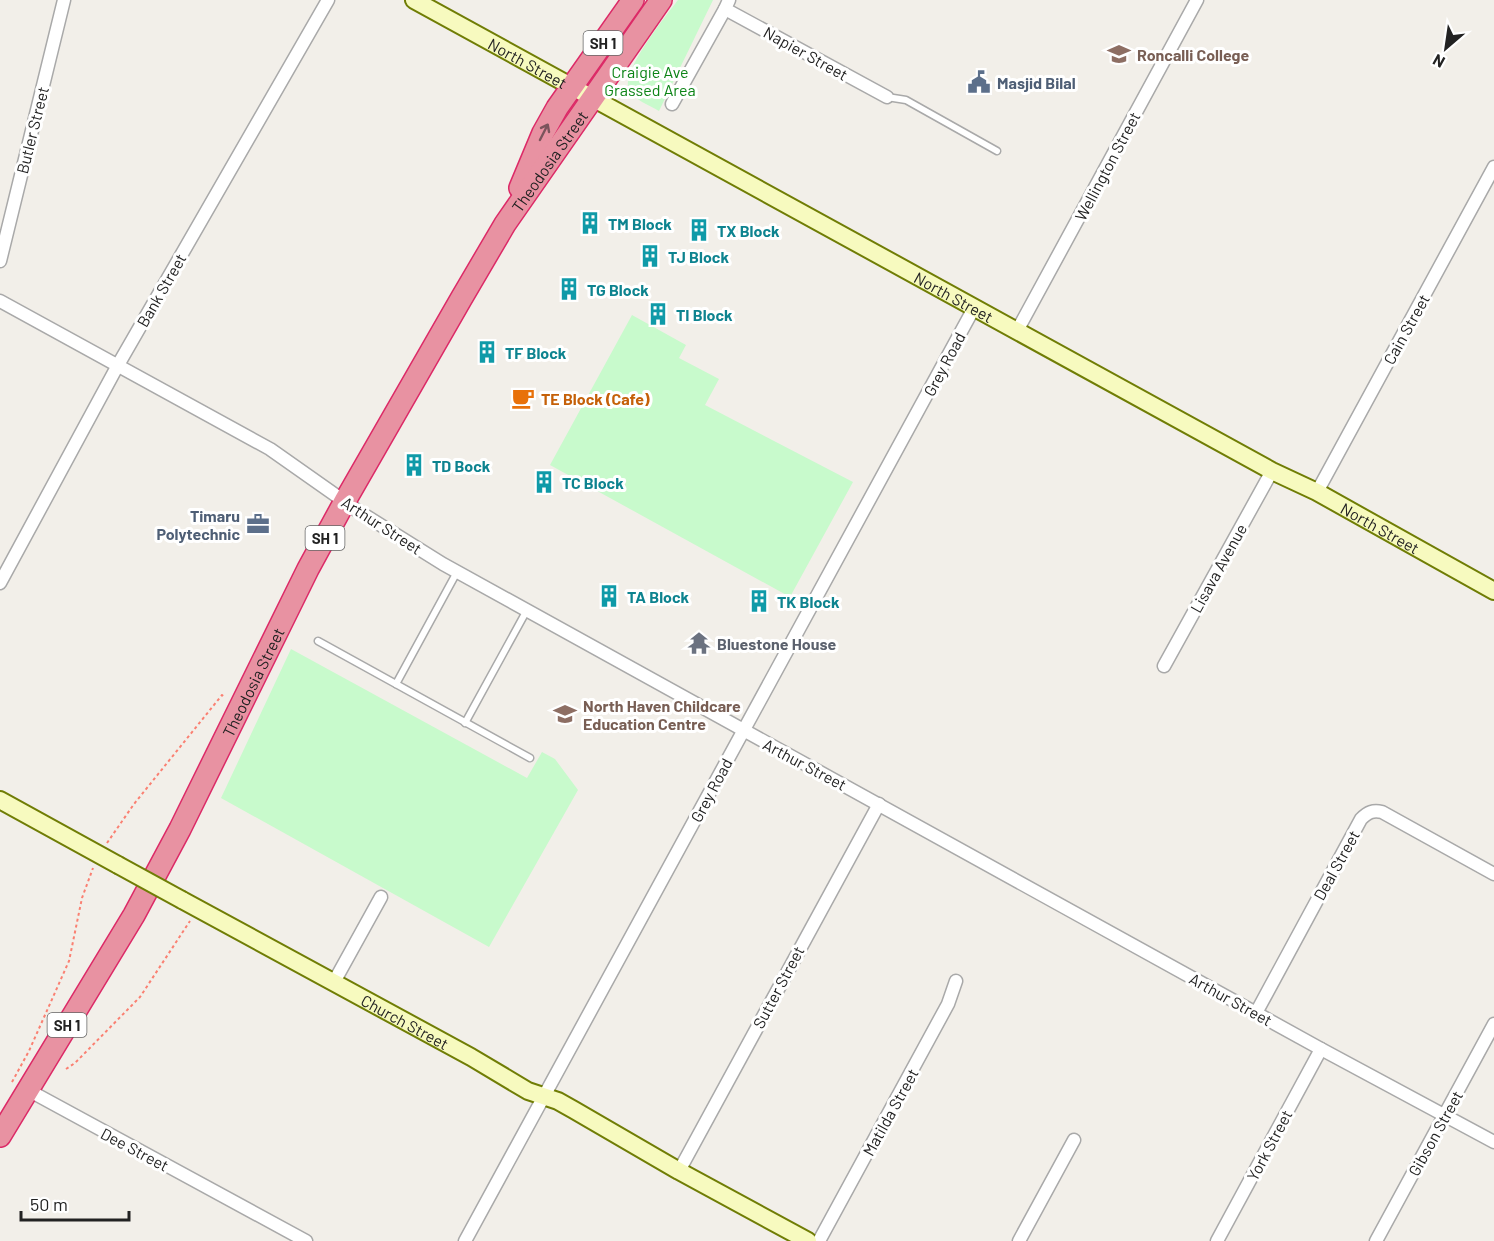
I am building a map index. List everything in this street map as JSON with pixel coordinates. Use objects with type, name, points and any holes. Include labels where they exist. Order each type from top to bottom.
[{"type":"highway","name":"SH 1","points":[[573,86],[633,0]]},
{"type":"highway","name":"SH 1","points":[[594,98],[661,0]]},
{"type":"highway","name":"Theodosia Street","points":[[505,224],[543,133],[573,86]]},
{"type":"highway","name":"Theodosia Street","points":[[0,1136],[134,915],[180,829],[274,637],[345,501],[505,224],[594,98]]},
{"type":"street","name":"Butler Street","points":[[0,261],[64,0]]},
{"type":"street","name":"Bank Street","points":[[0,583],[118,365],[328,0]]},
{"type":"street","name":"North Street","points":[[414,0],[1272,471],[1317,492],[1494,591]]},
{"type":"street","name":"Wellington Street","points":[[1017,331],[1196,0]]},
{"type":"street","name":"Napier Street","points":[[672,104],[727,4],[886,97]]},
{"type":"street","name":"Cain Street","points":[[1317,492],[1494,167]]},
{"type":"street","name":"Arthur Street","points":[[0,301],[270,449],[414,547],[457,572],[1321,1049],[1494,1142]]},
{"type":"street","name":"Grey Road","points":[[465,1241],[974,308]]},
{"type":"street","name":"Lisava Avenue","points":[[1164,666],[1272,471]]},
{"type":"street","name":"Church Street","points":[[0,801],[471,1056],[528,1091],[574,1110],[679,1171],[808,1241]]},
{"type":"street","name":"Sutter Street","points":[[679,1171],[879,804]]},
{"type":"street","name":"Deal Street","points":[[1256,1013],[1361,819],[1367,813],[1374,810],[1382,812],[1494,874]]},
{"type":"street","points":[[334,982],[381,897]]},
{"type":"street","name":"Matilda Street","points":[[819,1241],[948,1004],[956,981]]},
{"type":"street","name":"Gibson Street","points":[[1376,1241],[1494,1024]]},
{"type":"street","name":"York Street","points":[[1217,1241],[1321,1049]]},
{"type":"street","name":"Dee Street","points":[[28,1090],[306,1241]]},
{"type":"street","points":[[1019,1241],[1074,1140]]},
{"type":"lane","points":[[886,97],[906,100],[997,151]]},
{"type":"lane","points":[[396,684],[457,572]]},
{"type":"lane","points":[[465,723],[527,610]]},
{"type":"lane","points":[[318,641],[530,758]]},
{"type":"path","points":[[28,1090],[10,1082],[28,1051],[69,962],[82,898],[99,854],[134,804],[222,695],[242,705]]},
{"type":"path","points":[[66,1069],[75,1063],[140,998],[163,965],[190,904]]},
{"type":"green space","name":"Craigie Ave Grassed Area","points":[[678,0],[713,0],[659,111],[634,96],[629,89],[628,81],[646,44]]},
{"type":"green space","points":[[632,315],[686,345],[679,358],[719,379],[705,405],[853,482],[790,597],[550,465]]},
{"type":"green space","points":[[291,649],[527,778],[542,752],[555,759],[578,790],[489,947],[221,798]]},
{"type":"place","name":"Roncalli College","points":[[1119,54]]},
{"type":"place","name":"Masjid Bilal","points":[[979,82]]},
{"type":"place","name":"TM Block","points":[[590,223]]},
{"type":"place","name":"TX Block","points":[[699,230]]},
{"type":"place","name":"TJ Block","points":[[650,256]]},
{"type":"place","name":"TG Block","points":[[569,289]]},
{"type":"place","name":"TI Block","points":[[658,314]]},
{"type":"place","name":"TF Block","points":[[487,352]]},
{"type":"place","name":"TE Block (Cafe)","points":[[523,398]]},
{"type":"place","name":"TD Bock","points":[[414,465]]},
{"type":"place","name":"TC Block","points":[[544,482]]},
{"type":"place","name":"Timaru Polytechnic","points":[[258,524]]},
{"type":"place","name":"TA Block","points":[[609,596]]},
{"type":"place","name":"TK Block","points":[[759,601]]},
{"type":"place","name":"Bluestone House","points":[[699,643]]},
{"type":"place","name":"North Haven Childcare Education Centre","points":[[565,714]]}]
